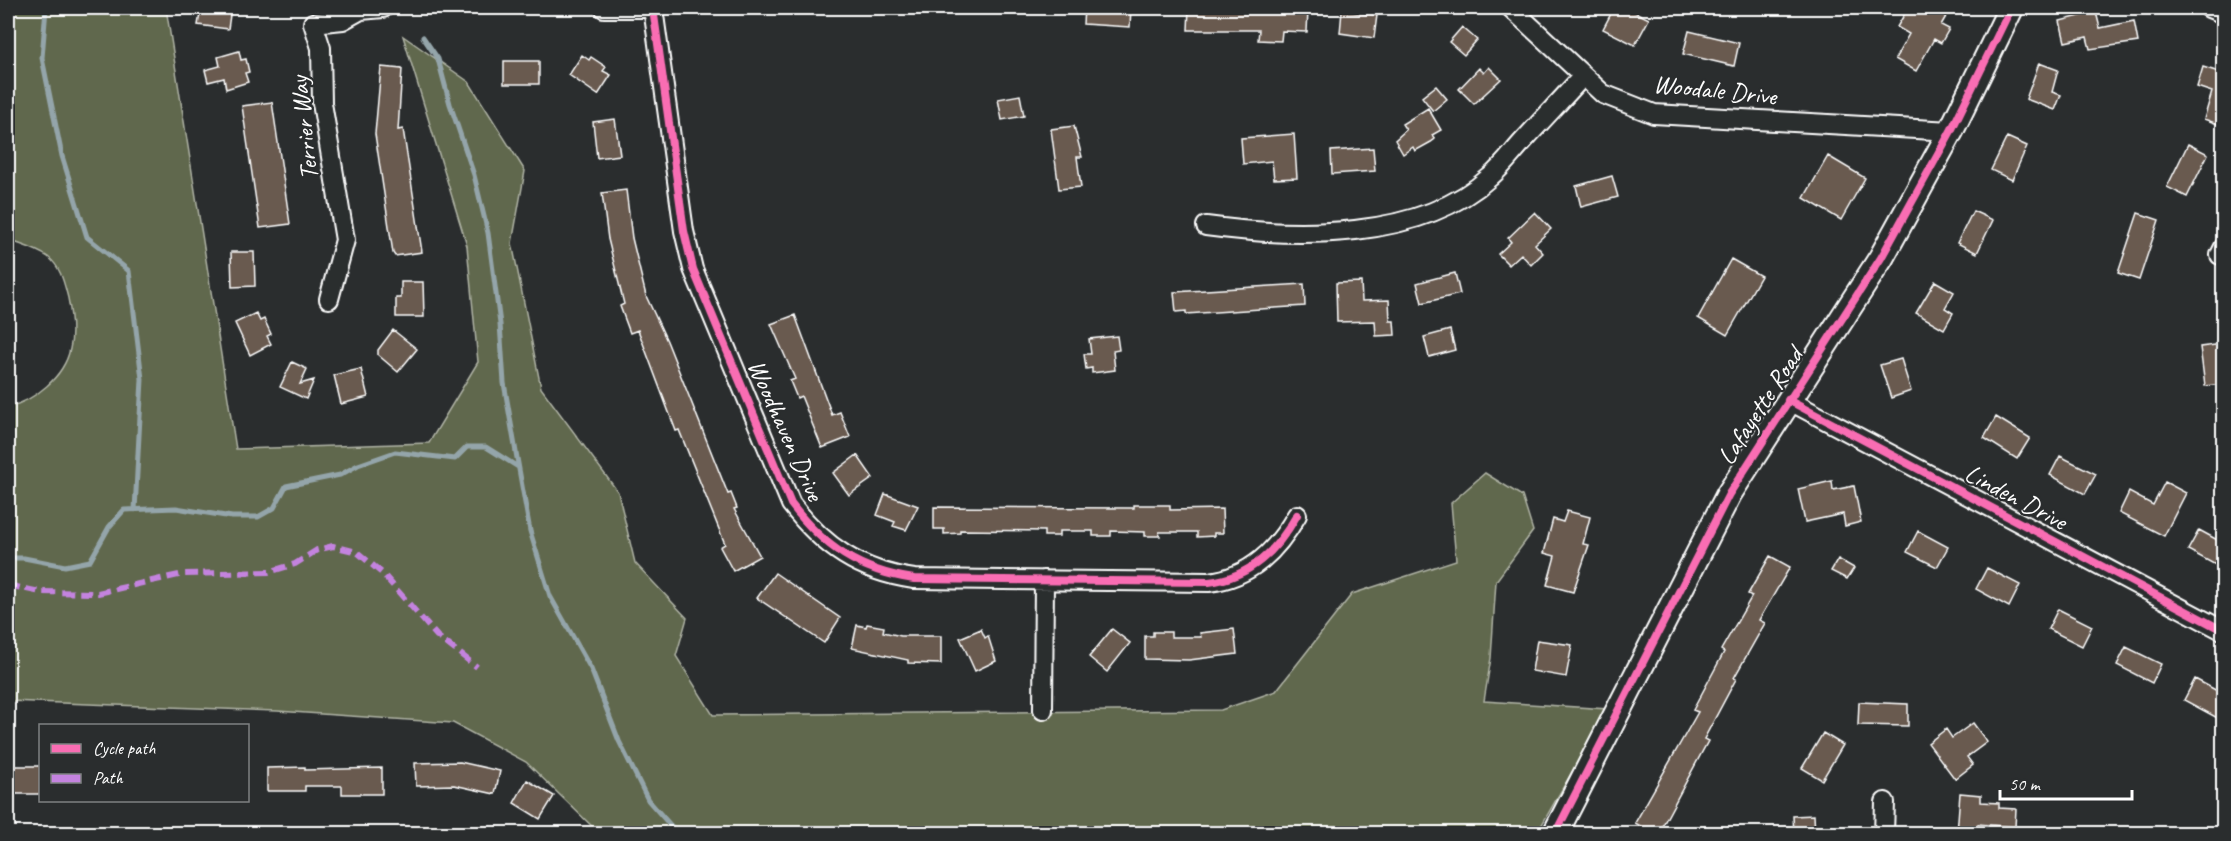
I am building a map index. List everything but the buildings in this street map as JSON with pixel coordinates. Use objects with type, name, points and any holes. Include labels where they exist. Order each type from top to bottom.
[{"type":"main road","name":"Lafayette Road","points":[[1555,834],[1729,494],[1881,258],[1951,131],[2011,8]]},
{"type":"street","name":"Terrier Way","points":[[329,299],[345,240],[322,103],[321,48],[313,23],[343,20],[361,10],[383,8]]},
{"type":"street","points":[[604,8],[653,8]]},
{"type":"street","name":"Woodhaven Drive","points":[[653,8],[684,231],[693,269],[791,504],[818,536],[853,560],[886,575],[914,579],[1209,582],[1228,580],[1264,558],[1283,539],[1297,515]]},
{"type":"street","name":"Woodale Drive","points":[[1511,8],[1602,94],[1654,114],[1951,131]]},
{"type":"street","points":[[2209,8],[2223,14]]},
{"type":"street","points":[[1206,226],[1249,232],[1379,228],[1411,221],[1439,210],[1490,177],[1583,76]]},
{"type":"street","name":"Linden Drive","points":[[1788,400],[2223,631]]},
{"type":"street","points":[[1043,710],[1044,580]]},
{"type":"street","points":[[1884,834],[1885,802]]},
{"type":"green space","points":[[8,8],[166,8],[236,449],[429,443],[478,362],[467,246],[403,36],[469,82],[525,171],[512,243],[541,388],[618,492],[635,563],[687,618],[676,656],[713,715],[1221,710],[1276,691],[1352,594],[1456,560],[1451,503],[1485,473],[1522,496],[1533,531],[1496,581],[1491,658],[1484,701],[1608,709],[1537,833],[600,834],[526,762],[453,723],[277,711],[8,701],[8,407],[28,399],[55,378],[67,359],[72,330],[68,298],[56,266],[44,255],[14,242],[8,192]]},
{"type":"waterway","points":[[46,8],[42,58],[62,156],[87,237],[129,271],[142,379],[135,510]]},
{"type":"waterway","points":[[423,37],[438,59],[450,104],[474,175],[488,233],[500,324],[504,383],[530,531],[550,596],[591,669],[619,741],[648,800],[678,834]]},
{"type":"waterway","points":[[8,558],[24,558],[65,566],[90,561],[109,527],[124,510],[176,508],[232,517],[258,517],[274,508],[286,486],[340,475],[358,465],[395,452],[455,459],[467,447],[486,447],[518,467]]},
{"type":"marked path","points":[[8,585],[40,592],[98,593],[183,574],[269,572],[295,564],[317,550],[333,546],[357,552],[383,574],[437,636],[477,667]]},
{"type":"cycle path","points":[[653,8],[684,231],[693,269],[791,504],[816,533],[830,545],[844,555],[876,570],[914,579],[1209,582],[1238,574],[1261,560],[1281,540],[1297,515]]},
{"type":"cycle path","points":[[1555,834],[1729,494],[1881,258],[1951,131],[2011,8]]},
{"type":"cycle path","points":[[1788,400],[2224,631]]}]
